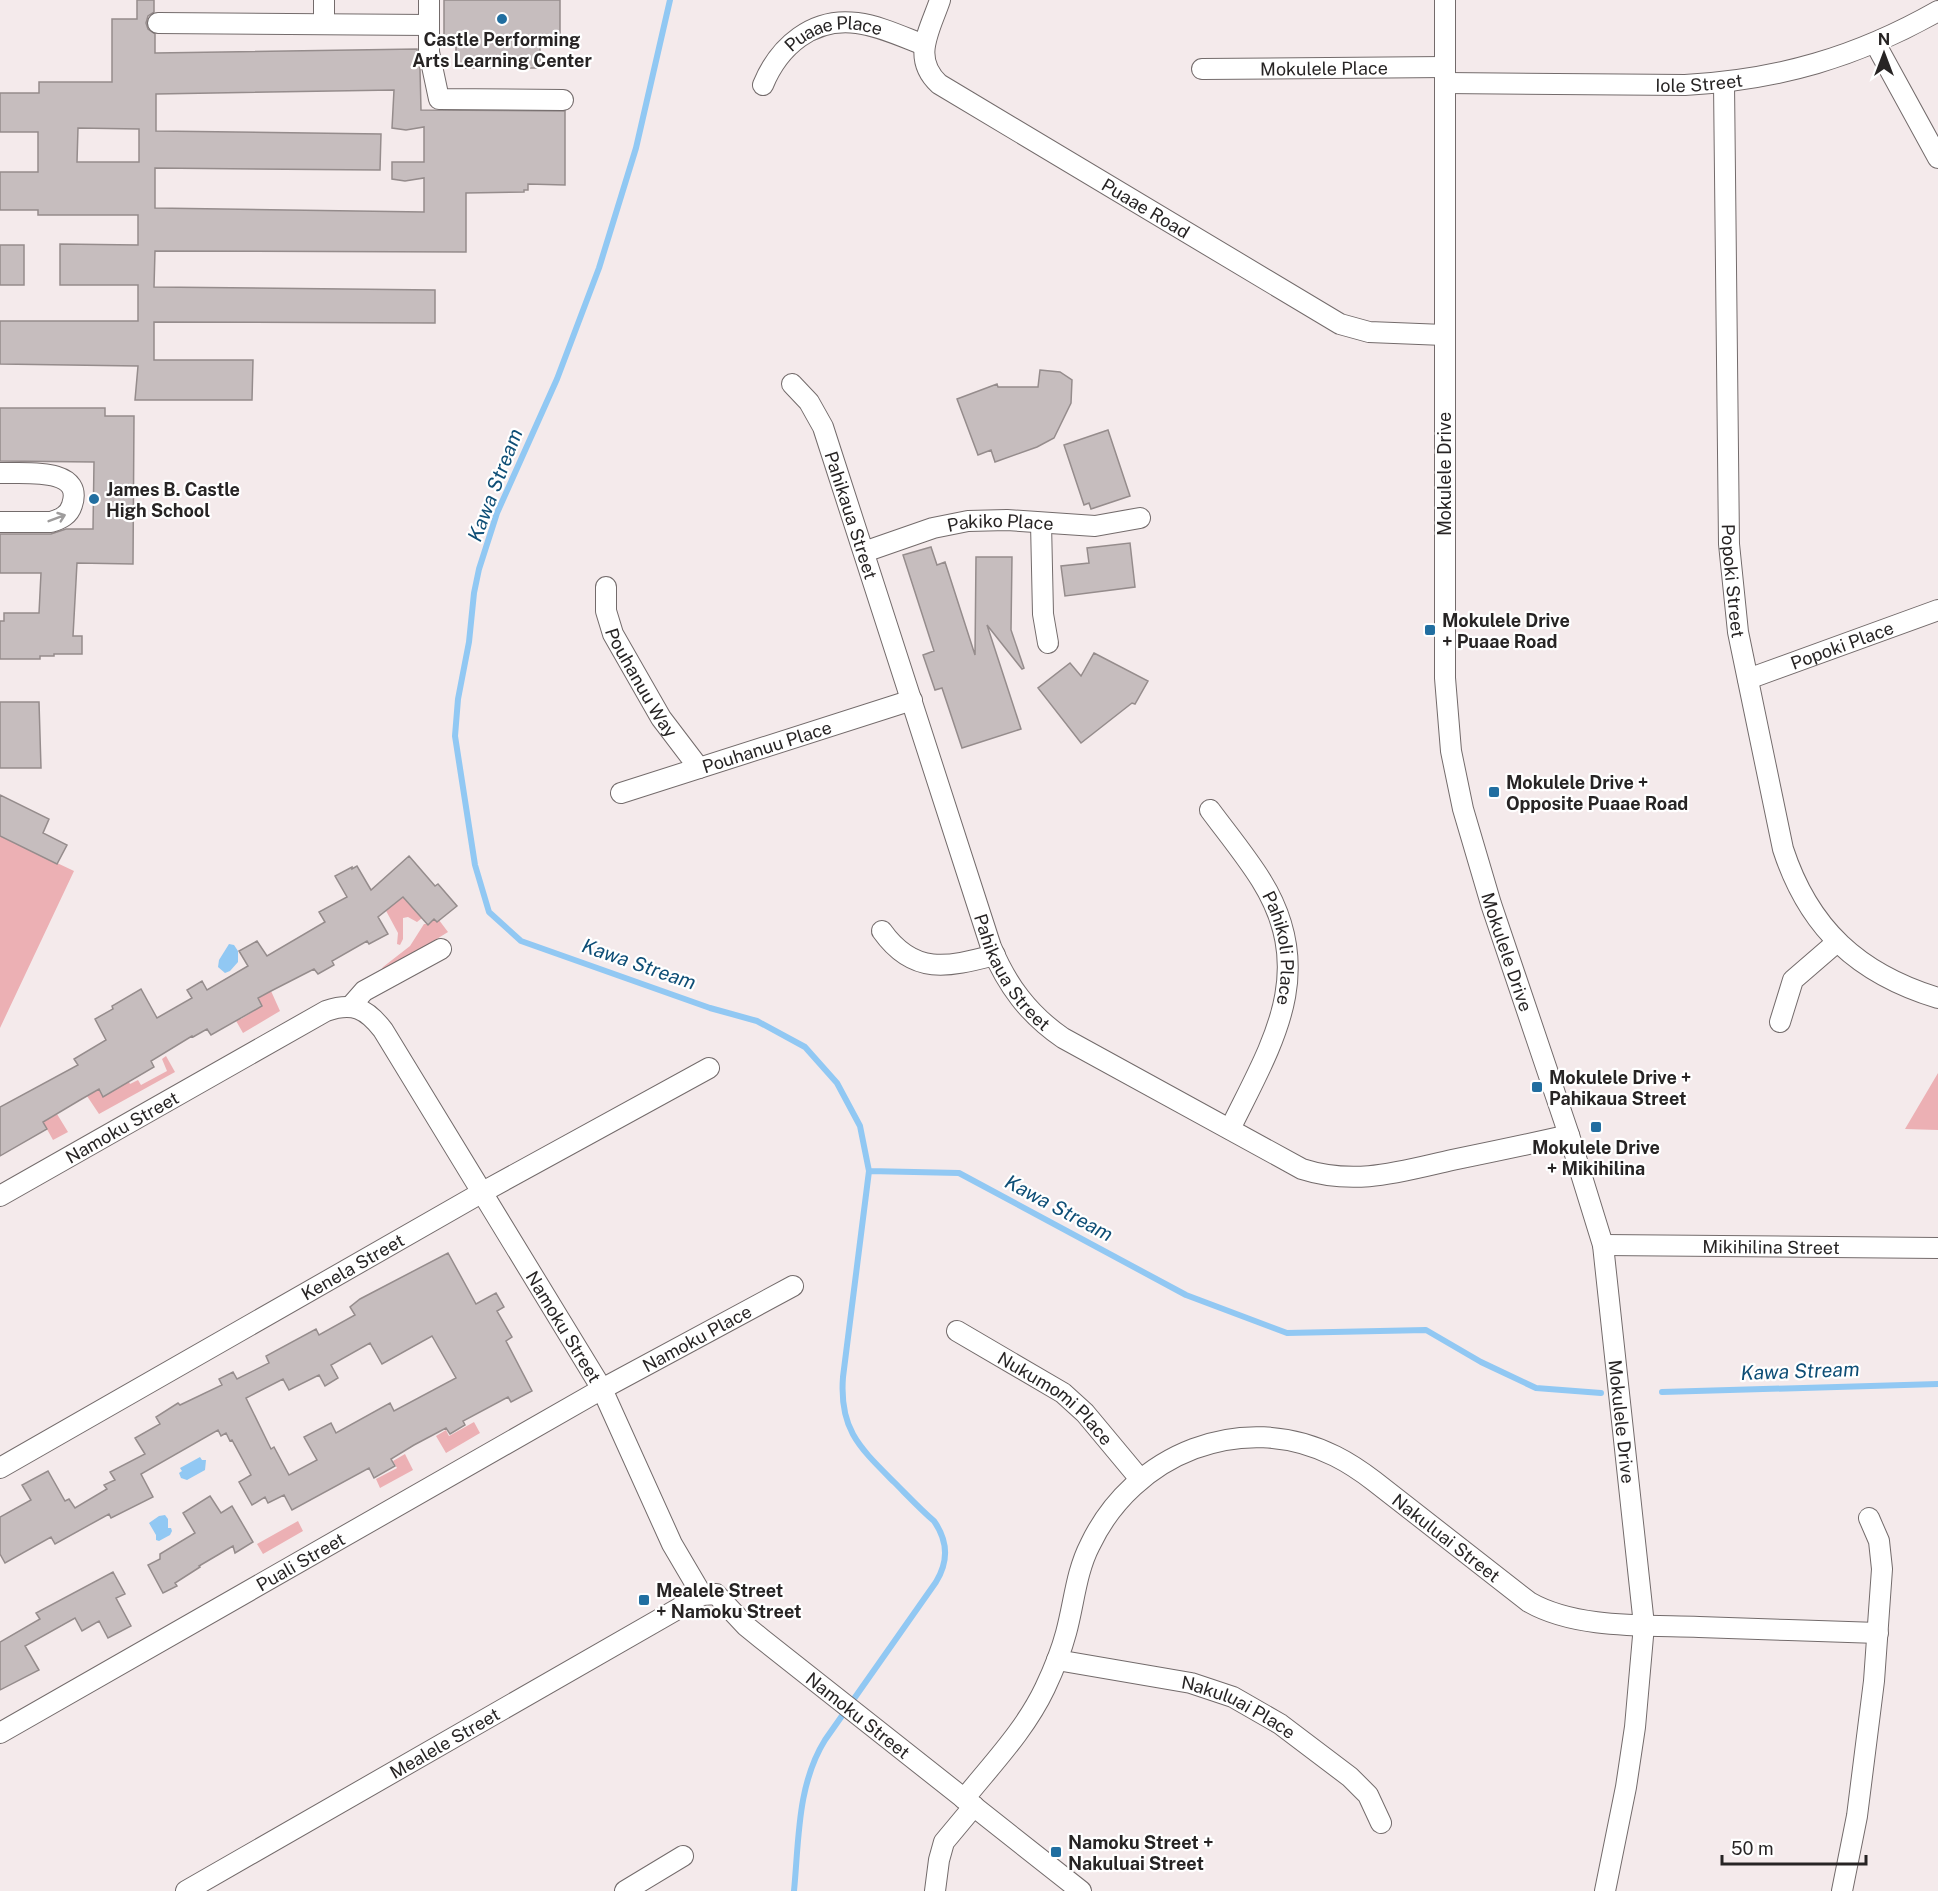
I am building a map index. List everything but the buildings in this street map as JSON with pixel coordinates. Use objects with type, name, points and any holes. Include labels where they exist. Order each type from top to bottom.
[{"type":"street","points":[[324,0],[324,24]]},
{"type":"street","points":[[429,0],[429,52],[439,99],[563,100]]},
{"type":"street","points":[[924,45],[940,0]]},
{"type":"street","name":"Mokulele Drive","points":[[1445,0],[1445,678],[1451,751],[1463,809],[1491,904],[1569,1135],[1603,1245],[1644,1624],[1638,1704],[1626,1787],[1605,1891]]},
{"type":"street","name":"Iole Street","points":[[1445,75],[1685,85],[1724,83],[1830,61],[1875,43],[1938,11]]},
{"type":"street","points":[[158,23],[429,25]]},
{"type":"street","name":"Puaae Place","points":[[764,85],[769,70],[788,45],[800,35],[827,24],[870,25],[924,45]]},
{"type":"street","points":[[1875,43],[1938,158]]},
{"type":"street","name":"Puaae Road","points":[[924,45],[924,64],[939,84],[1328,317],[1354,329],[1369,332],[1444,334]]},
{"type":"street","name":"Mokulele Place","points":[[1202,69],[1445,75]]},
{"type":"street","name":"Popoki Street","points":[[1724,83],[1729,544],[1738,632],[1783,849],[1789,868],[1807,903],[1837,942],[1876,972],[1898,984],[1938,998]]},
{"type":"street","name":"Pahikaua Street","points":[[792,384],[809,402],[823,427],[995,955],[1009,984],[1021,1001],[1047,1027],[1063,1038],[1302,1169],[1344,1178],[1381,1176],[1569,1135]]},
{"type":"street","points":[[0,473],[57,475],[70,486],[74,501],[71,509],[59,520],[0,522]]},
{"type":"street","name":"Pakiko Place","points":[[864,552],[933,528],[960,522],[988,519],[1095,526],[1140,518]]},
{"type":"street","points":[[1041,523],[1043,614],[1048,643]]},
{"type":"street","name":"Pouhanuu Way","points":[[606,587],[606,611],[613,634],[661,718],[699,768]]},
{"type":"street","name":"Popoki Place","points":[[1748,679],[1938,610]]},
{"type":"street","name":"Pouhanuu Place","points":[[621,793],[912,700]]},
{"type":"street","name":"Pahikoli Place","points":[[1210,810],[1250,864],[1271,898],[1284,937],[1287,957],[1288,978],[1281,1019],[1274,1039],[1230,1129]]},
{"type":"street","points":[[882,931],[901,952],[927,964],[956,965],[995,955]]},
{"type":"street","points":[[1779,1022],[1793,980],[1837,942]]},
{"type":"street","points":[[350,1007],[364,991],[441,949]]},
{"type":"street","name":"Namoku Street","points":[[0,1196],[315,1017],[339,1007],[350,1007],[370,1014],[383,1030],[602,1389],[672,1544],[702,1595],[716,1594],[746,1626],[1082,1891]]},
{"type":"street","name":"Kenela Street","points":[[0,1468],[481,1193],[709,1068]]},
{"type":"street","name":"Mikihilina Street","points":[[1603,1245],[1938,1248]]},
{"type":"street","name":"Namoku Place","points":[[602,1389],[793,1286]]},
{"type":"street","name":"Nukumomi Place","points":[[957,1332],[1063,1393],[1085,1413],[1140,1479]]},
{"type":"street","name":"Puali Street","points":[[0,1733],[602,1389]]},
{"type":"street","name":"Nakuluai Street","points":[[935,1891],[944,1842],[969,1802],[1018,1734],[1044,1691],[1057,1660],[1088,1548],[1110,1510],[1140,1479],[1177,1455],[1218,1441],[1242,1438],[1289,1440],[1334,1455],[1354,1466],[1518,1594],[1540,1608],[1566,1618],[1581,1621],[1878,1633]]},
{"type":"street","points":[[1842,1891],[1867,1748],[1878,1633],[1882,1555],[1879,1541],[1869,1518]]},
{"type":"street","name":"Mealele Street","points":[[186,1891],[702,1595]]},
{"type":"street","name":"Nakuluai Place","points":[[1057,1660],[1191,1683],[1233,1697],[1280,1724],[1350,1777],[1368,1795],[1381,1822]]},
{"type":"street","points":[[625,1891],[683,1856]]},
{"type":"shaded area","points":[[0,836],[74,871],[0,1028]]},
{"type":"shaded area","points":[[403,897],[422,918],[417,922],[408,917],[403,918],[403,939],[400,945],[397,944],[398,933],[384,907],[396,903]]},
{"type":"shaded area","points":[[434,919],[437,922],[439,920],[448,932],[377,976],[383,967],[410,946],[424,924]]},
{"type":"shaded area","points":[[271,991],[280,1011],[243,1033],[227,1005],[241,1019],[262,1006],[258,998]]},
{"type":"shaded area","points":[[166,1056],[175,1072],[99,1114],[87,1096],[99,1089],[103,1096],[126,1076],[130,1084],[138,1080],[141,1085],[167,1071],[162,1059]]},
{"type":"shaded area","points":[[1938,1073],[1938,1130],[1905,1129]]},
{"type":"shaded area","points":[[57,1114],[68,1132],[53,1140],[43,1122]]},
{"type":"shaded area","points":[[474,1422],[480,1433],[446,1453],[436,1436],[446,1430],[449,1436]]},
{"type":"shaded area","points":[[405,1454],[413,1470],[380,1488],[376,1479],[397,1468],[393,1461]]},
{"type":"shaded area","points":[[298,1521],[303,1531],[263,1554],[257,1544]]},
{"type":"water","points":[[229,944],[234,945],[238,951],[238,962],[225,973],[218,967],[219,960]]},
{"type":"water","points":[[200,1457],[206,1460],[205,1470],[187,1480],[181,1478],[180,1468]]},
{"type":"water","points":[[165,1515],[168,1519],[168,1528],[172,1531],[170,1535],[159,1541],[156,1540],[156,1535],[149,1523]]},
{"type":"waterway","name":"Kawa Stream","points":[[670,0],[636,148],[599,268],[557,379],[497,513],[479,569],[474,593],[469,642],[458,699],[455,736],[475,865],[489,912],[521,941],[710,1008],[757,1021],[805,1047],[837,1083],[860,1126],[869,1171],[959,1173],[1186,1295],[1287,1333],[1426,1330],[1481,1362],[1536,1388],[1601,1393]]},
{"type":"waterway","points":[[794,1891],[804,1794],[816,1757],[825,1740],[936,1582],[945,1559],[942,1536],[934,1521],[861,1447],[848,1424],[844,1410],[843,1377],[869,1171]]},
{"type":"waterway","name":"Kawa Stream","points":[[1662,1392],[1938,1384]]},
{"type":"place","name":"Castle Performing Arts Learning Center","points":[[502,19]]},
{"type":"place","name":"James B. Castle High School","points":[[94,499]]},
{"type":"place","name":"Mokulele Drive + Puaae Road","points":[[1430,630]]},
{"type":"place","name":"Mokulele Drive + Opposite Puaae Road","points":[[1494,792]]},
{"type":"place","name":"Mokulele Drive + Pahikaua Street","points":[[1537,1087]]},
{"type":"place","name":"Mokulele Drive + Mikihilina","points":[[1596,1127]]},
{"type":"place","name":"Mealele Street + Namoku Street","points":[[644,1600]]},
{"type":"place","name":"Namoku Street + Nakuluai Street","points":[[1056,1852]]}]
